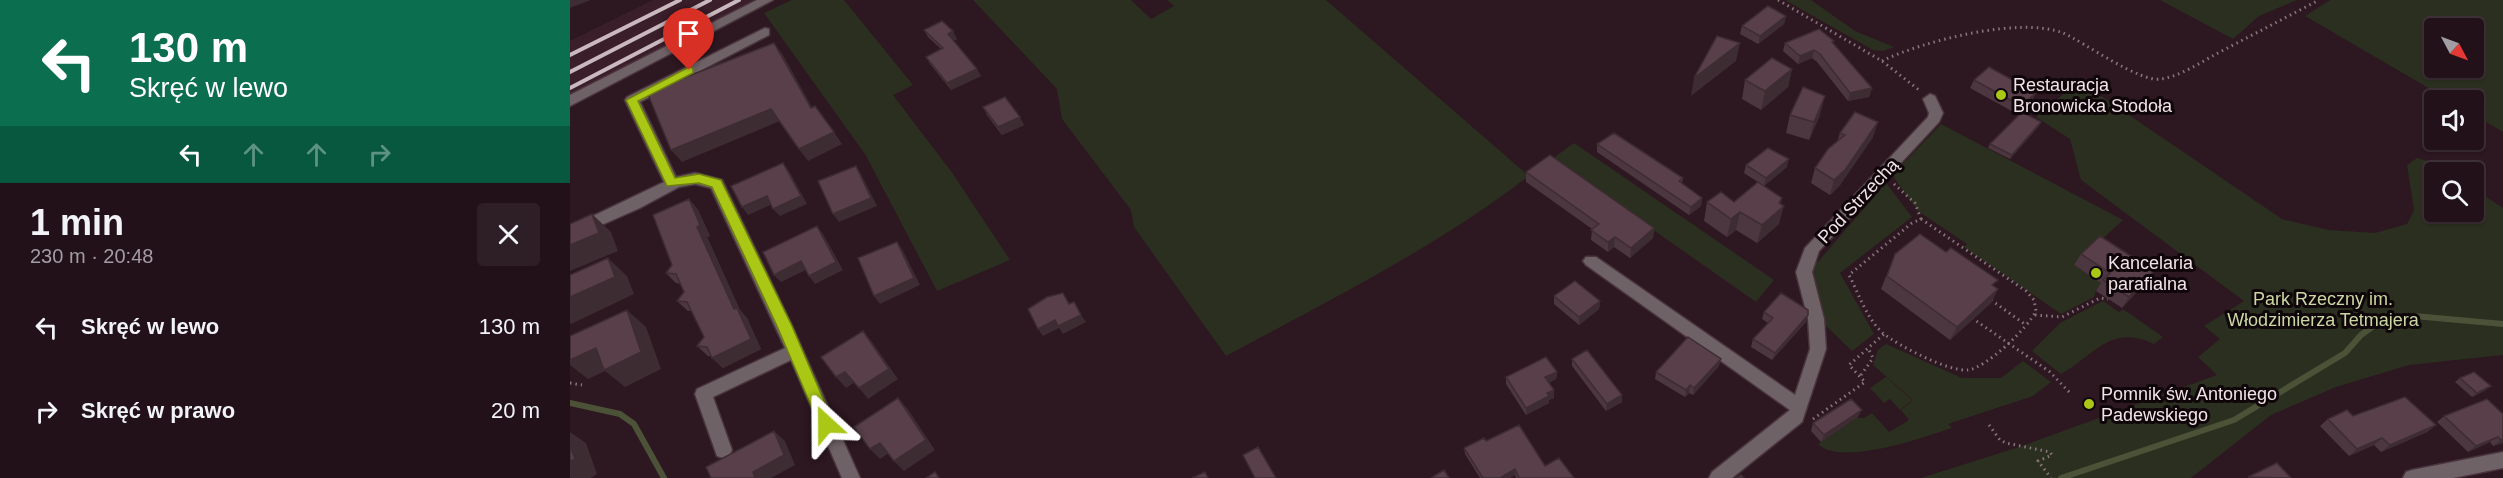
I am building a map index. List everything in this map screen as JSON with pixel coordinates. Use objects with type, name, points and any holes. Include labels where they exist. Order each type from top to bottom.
[{"type":"street","points":[[570,101],[767,0]]},
{"type":"street","points":[[672,183],[632,100],[765,32]]},
{"type":"street","name":"Pod Strzechą","points":[[1718,478],[1796,417],[1805,414],[1818,349],[1816,319],[1804,272],[1813,248],[1934,119],[1936,113],[1930,99]]},
{"type":"street","points":[[570,233],[637,203],[672,183],[699,178],[717,184],[851,478]]},
{"type":"street","points":[[1591,261],[1805,414]]},
{"type":"street","points":[[723,450],[703,394],[794,351]]},
{"type":"street","points":[[2412,478],[2495,461],[2503,474]]},
{"type":"path","points":[[1778,0],[1882,61],[1930,99]]},
{"type":"path","points":[[1882,61],[1906,49],[1979,32],[2038,27],[2062,33],[2136,73],[2159,80],[2188,69],[2319,0]]},
{"type":"path","points":[[1882,176],[1908,194],[1920,212],[1921,219],[2026,291],[2035,304],[2035,315],[1983,365],[1968,370],[1955,368],[1884,334],[1874,322],[1849,275],[1912,223],[1921,219]]},
{"type":"path","points":[[1952,251],[1959,245]]},
{"type":"path","points":[[2035,315],[2062,317],[2100,298],[2108,299]]},
{"type":"path","points":[[1991,300],[2026,325]]},
{"type":"path","points":[[1972,318],[2050,372],[2071,394]]},
{"type":"path","points":[[1805,414],[1865,382],[1861,375],[1849,365],[1884,334]]},
{"type":"path","points":[[1861,375],[1872,362],[1873,358],[1868,348]]},
{"type":"path","points":[[570,383],[582,385]]},
{"type":"path","points":[[1989,425],[2000,440],[2006,443],[2050,452],[2052,455],[2038,461],[2051,478]]},
{"type":"shaded area","points":[[653,0],[754,0],[570,95],[570,41]]},
{"type":"green space","points":[[792,0],[844,0],[913,85],[893,95],[953,174],[1010,260],[937,291],[865,154],[764,13]]},
{"type":"green space","points":[[973,0],[1131,0],[1151,19],[1174,6],[1167,0],[1326,0],[1529,176],[1457,227],[1419,250],[1226,356],[1134,227],[1131,210],[1062,119],[1057,89]]},
{"type":"green space","points":[[1785,0],[1811,0],[1855,31],[1894,47],[1883,51],[1873,50]]},
{"type":"green space","points":[[2160,0],[2297,0],[2259,16],[2233,39]]},
{"type":"green space","points":[[2330,0],[2503,0],[2503,132],[2484,121],[2484,90],[2432,90],[2305,16]]},
{"type":"green space","name":"Park Rzeczny im. Włodzimierza Tetmajera","points":[[2079,81],[2282,219],[2329,230],[2375,233],[2407,224],[2414,210],[2407,165],[2417,158],[2431,162],[2424,162],[2424,222],[2484,222],[2484,196],[2503,208],[2503,355],[2409,365],[2336,387],[2271,415],[2191,478],[1921,478],[2022,446],[2217,375],[2198,357],[2220,339],[2204,326],[2244,301],[2081,180],[2070,139],[2036,117]]},
{"type":"green space","points":[[1941,124],[2123,220],[2074,265],[2103,284],[2094,297],[2061,314],[1964,247],[1967,244],[1918,211],[1892,175]]},
{"type":"green space","points":[[1574,143],[1774,280],[1756,302],[1552,159]]},
{"type":"green space","points":[[1886,183],[1912,217],[1840,273],[1874,334],[1852,351],[1825,325],[1810,271]]},
{"type":"green space","points":[[2103,301],[2119,312],[2123,309],[2163,337],[2154,344],[2126,337],[2114,340],[2103,344],[2061,374],[2032,351],[2060,323]]},
{"type":"green space","points":[[1886,344],[1962,378],[2001,378],[2023,361],[2051,382],[2033,396],[1948,424],[1952,428],[1903,443],[1883,448],[1845,452],[1829,450],[1818,444],[1857,418],[1864,418],[1872,413],[1889,432],[1909,420],[1901,410],[1913,400],[1873,365],[1878,350]]},
{"type":"green space","points":[[1886,377],[1912,400],[1900,410],[1890,399],[1884,403],[1870,388]]},
{"type":"building","points":[[1768,6],[1786,16],[1760,36],[1742,26]]},
{"type":"building","points":[[942,21],[953,31],[948,34],[977,69],[947,83],[926,57],[943,48],[924,30]]},
{"type":"building","points":[[1819,29],[1834,41],[1832,42],[1872,88],[1850,93],[1820,54],[1814,50],[1800,56],[1785,43]]},
{"type":"building","points":[[1717,36],[1740,43],[1694,78]]},
{"type":"building","points":[[774,43],[811,108],[815,106],[834,132],[799,149],[771,109],[671,150],[647,92]]},
{"type":"building","points":[[1772,58],[1792,69],[1765,91],[1745,80]]},
{"type":"building","points":[[1989,67],[2036,93],[2021,106],[1974,80]]},
{"type":"building","points":[[1803,87],[1825,96],[1814,122],[1790,115]]},
{"type":"building","points":[[1005,97],[1020,117],[998,127],[983,107]]},
{"type":"building","points":[[1855,112],[1878,122],[1845,170],[1834,180],[1815,168],[1828,149],[1845,135],[1840,133]]},
{"type":"building","points":[[2022,112],[2041,122],[2012,155],[1990,144]]},
{"type":"building","points":[[1614,133],[1683,178],[1679,181],[1702,198],[1691,207],[1597,144]]},
{"type":"building","points":[[1768,148],[1789,159],[1766,178],[1746,165]]},
{"type":"building","points":[[1550,155],[1654,228],[1631,248],[1615,237],[1608,242],[1591,230],[1599,224],[1526,172]]},
{"type":"building","points":[[783,163],[801,196],[773,209],[767,196],[742,207],[731,186]]},
{"type":"building","points":[[856,166],[871,198],[833,214],[818,181]]},
{"type":"building","points":[[1758,182],[1782,198],[1779,203],[1784,206],[1762,225],[1740,212],[1731,219],[1707,202],[1721,192],[1734,202]]},
{"type":"building","points":[[689,199],[700,225],[697,227],[734,309],[737,308],[751,339],[712,358],[707,347],[697,346],[704,337],[687,302],[677,301],[684,292],[676,274],[666,273],[672,265],[653,215]]},
{"type":"building","points":[[592,214],[599,233],[570,245],[570,224]]},
{"type":"building","points":[[817,226],[836,262],[809,276],[801,261],[774,275],[763,252]]},
{"type":"building","points":[[1920,234],[1946,252],[1951,248],[1998,280],[1992,285],[1998,289],[1957,327],[1887,276],[1895,254]]},
{"type":"building","points":[[2100,236],[2154,271],[2129,297],[2103,280],[2110,273],[2081,254]]},
{"type":"building","points":[[897,242],[914,278],[874,296],[858,258]]},
{"type":"building","points":[[608,258],[615,277],[570,297],[570,275]]},
{"type":"building","points":[[1575,281],[1600,301],[1579,317],[1554,296]]},
{"type":"building","points":[[1063,293],[1069,304],[1074,302],[1081,315],[1058,326],[1055,320],[1038,329],[1028,309],[1047,297]]},
{"type":"building","points":[[1781,293],[1808,310],[1808,315],[1775,353],[1753,339],[1773,318],[1764,312]]},
{"type":"building","points":[[627,310],[641,352],[604,370],[596,348],[570,360],[570,336]]},
{"type":"building","points":[[863,331],[889,369],[859,388],[845,372],[836,377],[821,357]]},
{"type":"building","points":[[1688,337],[1721,359],[1694,388],[1690,385],[1686,390],[1656,372]]},
{"type":"building","points":[[1587,350],[1622,395],[1607,404],[1572,359]]},
{"type":"building","points":[[1546,357],[1557,372],[1545,377],[1554,390],[1547,393],[1549,396],[1526,408],[1506,377]]},
{"type":"building","points":[[2474,372],[2491,386],[2477,393],[2460,378]]},
{"type":"building","points":[[2405,397],[2436,425],[2390,445],[2382,438],[2357,449],[2328,419],[2347,410],[2353,416]]},
{"type":"building","points":[[898,398],[926,440],[894,461],[880,443],[870,449],[854,427]]},
{"type":"building","points":[[1851,399],[1862,410],[1824,435],[1813,423]]},
{"type":"building","points":[[2487,399],[2503,414],[2503,440],[2498,437],[2476,446],[2444,416]]},
{"type":"building","points":[[1519,425],[1545,466],[1559,458],[1574,478],[1519,478],[1515,469],[1500,478],[1483,478],[1464,448],[1484,438],[1486,441]]},
{"type":"building","points":[[774,431],[784,455],[753,472],[755,478],[711,478],[706,467]]},
{"type":"building","points":[[570,446],[575,459],[570,461]]},
{"type":"building","points":[[1258,447],[1276,478],[1255,478],[1243,455]]},
{"type":"building","points":[[2277,463],[2291,478],[2248,477]]},
{"type":"building","points":[[1444,470],[1449,478],[1431,478]]},
{"type":"building","points":[[935,472],[939,478],[926,478]]},
{"type":"building","points":[[1205,472],[1208,478],[1192,478]]},
{"type":"waterway","points":[[2061,478],[2234,420],[2345,353],[2361,335],[2379,322],[2414,316],[2503,324]]},
{"type":"waterway","points":[[570,403],[620,414],[634,424],[664,478]]},
{"type":"railway","points":[[570,55],[680,0]]},
{"type":"railway","points":[[570,72],[710,0]]},
{"type":"railway","points":[[570,88],[739,0]]},
{"type":"place","name":"Restauracja Bronowicka Stodoła","points":[[2001,95]]},
{"type":"place","name":"Kancelaria parafialna","points":[[2096,273]]},
{"type":"place","name":"Pomnik św. Antoniego Padewskiego","points":[[2089,404]]},
{"type":"route","points":[[689,70],[632,100],[672,183],[699,178],[717,184],[784,326],[826,424]]}]
